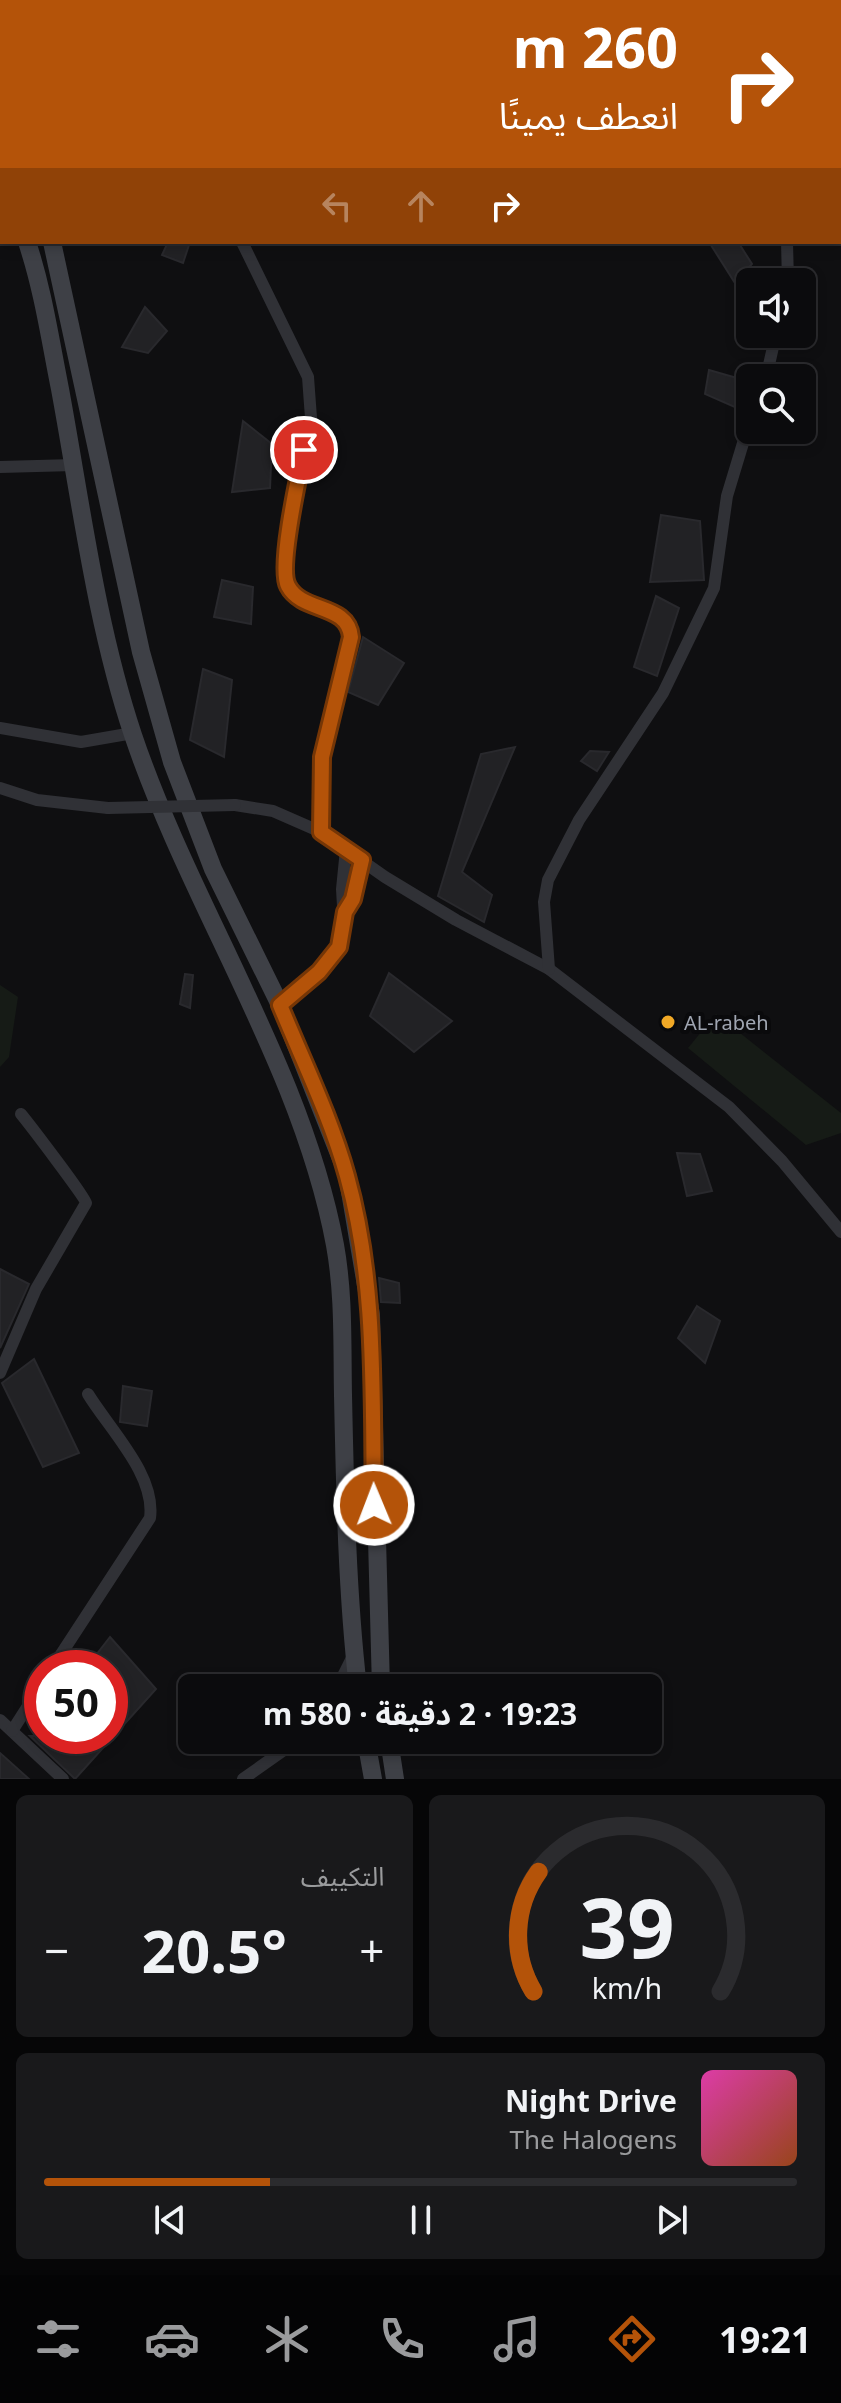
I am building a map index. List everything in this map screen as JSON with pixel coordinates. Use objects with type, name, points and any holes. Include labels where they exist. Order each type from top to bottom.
[{"type":"main road","points":[[28,244],[41,291],[100,599],[133,733],[169,831],[288,1090],[316,1161],[335,1245],[343,1305],[356,1674]]},
{"type":"main road","points":[[52,244],[154,702],[213,869],[280,1005],[347,1174],[364,1261],[373,1357],[374,1505],[380,1674]]},
{"type":"main road","points":[[343,1360],[373,1357]]},
{"type":"main road","points":[[369,1754],[373,1779]]},
{"type":"main road","points":[[391,1754],[395,1779]]},
{"type":"street","points":[[243,244],[308,377],[311,418],[293,501],[285,579],[292,591],[313,605],[342,616],[350,630],[322,757],[321,832]]},
{"type":"street","points":[[787,244],[788,268]]},
{"type":"street","points":[[549,969],[544,902],[548,880],[579,820],[663,693],[714,588],[727,496],[743,444]]},
{"type":"street","points":[[0,467],[74,465]]},
{"type":"street","points":[[0,728],[81,742],[133,733]]},
{"type":"street","points":[[0,788],[37,800],[108,808],[235,805],[273,811],[321,832],[456,920],[549,969],[729,1107],[782,1161],[841,1232]]},
{"type":"street","points":[[280,1005],[333,957],[343,935],[345,912],[342,889],[346,849]]},
{"type":"street","points":[[345,912],[353,899],[362,860]]},
{"type":"street","points":[[0,1373],[36,1289],[86,1203],[85,1196],[58,1166],[21,1114]]},
{"type":"street","points":[[64,1650],[145,1526],[152,1505],[151,1491],[140,1470],[88,1394]]},
{"type":"street","points":[[344,1674],[354,1653]]},
{"type":"street","points":[[12,1731],[24,1712]]},
{"type":"street","points":[[0,1720],[63,1779]]},
{"type":"street","points":[[243,1779],[278,1754]]},
{"type":"shaded area","points":[[0,985],[18,997],[9,1057],[0,1067]]},
{"type":"shaded area","points":[[716,1014],[841,1113],[841,1133],[806,1145],[688,1048]]},
{"type":"building","points":[[167,244],[189,244],[183,263],[162,255]]},
{"type":"building","points":[[710,244],[739,244],[752,264],[748,268],[736,268],[736,282]]},
{"type":"building","points":[[145,307],[167,331],[148,353],[122,347]]},
{"type":"building","points":[[709,370],[736,378],[736,408],[705,394]]},
{"type":"building","points":[[243,421],[272,444],[270,488],[232,492]]},
{"type":"building","points":[[661,515],[700,521],[704,580],[650,582]]},
{"type":"building","points":[[222,580],[253,587],[251,624],[214,617]]},
{"type":"building","points":[[656,596],[679,608],[657,676],[634,667]]},
{"type":"building","points":[[363,637],[404,663],[378,705],[348,692]]},
{"type":"building","points":[[203,669],[232,680],[224,757],[190,740]]},
{"type":"building","points":[[515,747],[462,872],[492,895],[484,922],[438,896],[481,754]]},
{"type":"building","points":[[590,751],[609,752],[597,771],[581,761]]},
{"type":"building","points":[[389,973],[452,1021],[414,1052],[370,1016]]},
{"type":"building","points":[[185,974],[193,975],[190,1008],[180,1004]]},
{"type":"building","points":[[677,1153],[700,1154],[712,1191],[687,1196]]},
{"type":"building","points":[[0,1269],[29,1284],[0,1348]]},
{"type":"building","points":[[379,1278],[399,1283],[400,1303],[381,1302]]},
{"type":"building","points":[[697,1306],[720,1321],[705,1363],[678,1338]]},
{"type":"building","points":[[34,1359],[79,1453],[43,1467],[2,1383]]},
{"type":"building","points":[[123,1386],[152,1391],[147,1426],[120,1422]]},
{"type":"building","points":[[110,1637],[122,1650],[100,1650]]},
{"type":"building","points":[[128,1657],[156,1689],[128,1720]]},
{"type":"building","points":[[0,1753],[29,1779],[0,1779]]},
{"type":"building","points":[[49,1754],[98,1754],[75,1779]]},
{"type":"place","name":"AL-rabeh","points":[[668,1022]]},
{"type":"route","points":[[304,450],[293,501],[285,579],[292,591],[348,622],[351,637],[325,740],[319,808],[321,832],[362,860],[353,899],[345,912],[339,947],[319,972],[280,1005],[325,1112],[347,1174],[355,1211],[371,1315],[374,1505]]}]
